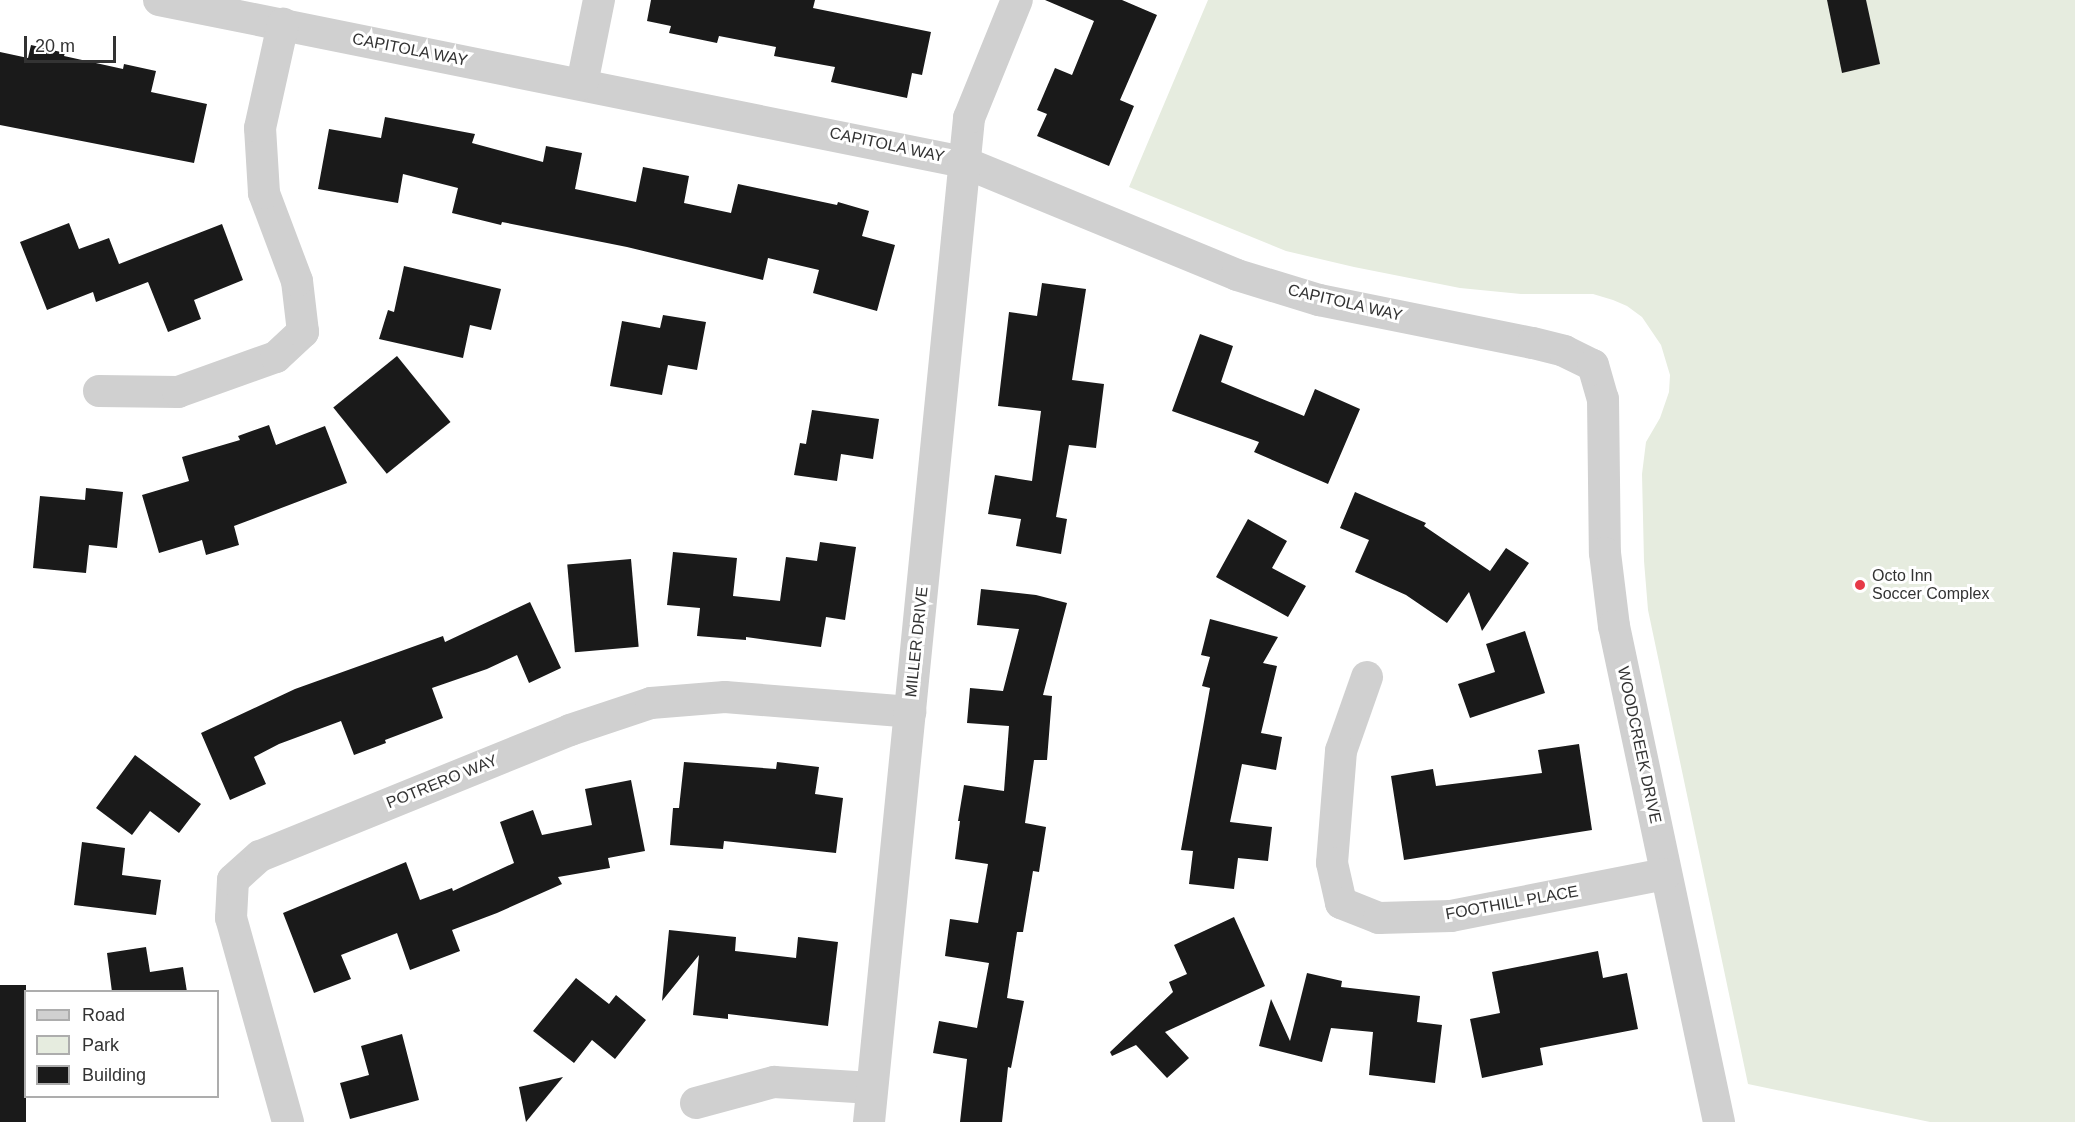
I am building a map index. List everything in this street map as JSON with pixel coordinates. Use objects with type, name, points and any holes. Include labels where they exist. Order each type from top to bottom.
[{"type":"street","name":"CAPITOLA WAY","points":[[159,0],[963,162],[1237,275],[1319,300],[1544,345],[1564,351],[1593,365]]},
{"type":"street","points":[[582,84],[599,0]]},
{"type":"street","name":"MILLER DRIVE","points":[[869,1122],[963,162],[969,118],[1017,0]]},
{"type":"street","points":[[99,391],[177,392],[276,357],[303,333],[297,281],[264,193],[260,128],[283,24]]},
{"type":"street","name":"WOODCREEK DRIVE","points":[[1593,365],[1603,399],[1605,553],[1614,626],[1719,1122]]},
{"type":"street","name":"FOOTHILL PLACE","points":[[1367,677],[1341,751],[1332,863],[1341,903],[1379,918],[1451,916],[1665,874]]},
{"type":"street","name":"POTRERO WAY","points":[[288,1122],[231,918],[233,880],[260,856],[570,730],[651,703],[725,697],[910,712]]},
{"type":"street","points":[[696,1103],[774,1082],[872,1088]]},
{"type":"green space","name":"Octo Inn Soccer Complex","points":[[1208,0],[2075,0],[2075,1122],[1930,1122],[1748,1084],[1648,610],[1644,561],[1642,474],[1646,442],[1660,418],[1669,392],[1670,375],[1661,345],[1642,317],[1627,306],[1593,294],[1521,294],[1460,288],[1354,267],[1286,251],[1129,187]]},
{"type":"building","points":[[651,0],[815,0],[813,8],[931,32],[922,75],[912,73],[907,98],[831,82],[835,67],[774,56],[776,47],[719,36],[717,43],[669,33],[671,26],[647,21]]},
{"type":"building","points":[[1045,0],[1122,0],[1157,15],[1120,100],[1134,106],[1109,166],[1037,136],[1047,114],[1037,110],[1055,68],[1072,75],[1094,21]]},
{"type":"building","points":[[1827,0],[1866,0],[1880,64],[1842,73]]},
{"type":"building","points":[[31,45],[65,53],[64,56],[123,69],[124,64],[156,71],[151,92],[207,104],[194,163],[0,125],[0,52],[28,58]]},
{"type":"building","points":[[385,117],[475,134],[472,143],[543,162],[546,146],[582,153],[575,189],[636,202],[643,167],[689,176],[684,203],[731,213],[738,184],[837,205],[838,202],[869,211],[862,236],[895,245],[877,311],[813,293],[819,270],[768,258],[763,280],[627,247],[502,222],[501,225],[452,213],[458,188],[403,174],[398,203],[318,189],[329,129],[381,138]]},
{"type":"building","points":[[69,223],[79,249],[109,238],[119,264],[222,224],[243,280],[194,300],[201,319],[168,332],[148,282],[96,302],[93,292],[47,310],[20,242]]},
{"type":"building","points":[[404,266],[501,289],[491,330],[470,325],[463,358],[379,339],[388,310],[394,312]]},
{"type":"building","points":[[1042,283],[1086,289],[1072,380],[1104,384],[1096,448],[1069,445],[1056,517],[1067,519],[1061,554],[1016,546],[1021,519],[988,514],[995,475],[1032,481],[1041,411],[998,406],[1009,312],[1037,316]]},
{"type":"building","points":[[663,315],[706,322],[697,370],[668,365],[662,395],[610,386],[622,321],[660,328]]},
{"type":"building","points":[[1200,334],[1233,346],[1221,382],[1304,416],[1315,389],[1360,409],[1328,484],[1254,452],[1259,442],[1172,411]]},
{"type":"building","points":[[397,356],[450,422],[387,474],[333,408]]},
{"type":"building","points":[[812,410],[879,419],[873,459],[841,454],[837,481],[794,475],[800,443],[806,444]]},
{"type":"building","points":[[269,425],[276,445],[325,426],[347,483],[234,526],[239,545],[206,555],[202,540],[159,553],[142,495],[189,481],[182,457],[240,440],[238,436]]},
{"type":"building","points":[[86,488],[123,492],[117,548],[89,545],[86,573],[33,568],[40,496],[85,500]]},
{"type":"building","points":[[1355,492],[1426,523],[1424,526],[1490,571],[1506,548],[1529,563],[1482,631],[1469,592],[1447,623],[1406,595],[1355,572],[1369,540],[1340,528]]},
{"type":"building","points":[[1248,519],[1287,541],[1272,568],[1306,586],[1288,617],[1216,577]]},
{"type":"building","points":[[820,542],[856,547],[845,620],[826,617],[821,647],[746,637],[746,640],[697,636],[700,608],[667,605],[673,552],[737,558],[733,596],[780,601],[786,557],[817,561]]},
{"type":"building","points":[[631,559],[639,647],[575,652],[567,565]]},
{"type":"building","points":[[981,589],[1036,595],[1067,603],[1043,695],[1052,696],[1047,760],[1034,760],[1025,823],[1046,827],[1039,872],[1033,871],[1023,932],[1017,932],[1007,998],[1024,1001],[1011,1068],[1008,1067],[1002,1122],[960,1122],[967,1059],[933,1053],[939,1021],[977,1028],[989,963],[945,956],[950,919],[978,923],[988,864],[955,859],[960,821],[958,821],[964,785],[1004,791],[1009,726],[967,723],[970,688],[1003,691],[1019,629],[977,625]]},
{"type":"building","points":[[530,602],[561,668],[529,683],[517,655],[487,669],[432,688],[443,718],[385,740],[386,743],[354,755],[341,721],[279,744],[254,757],[266,784],[230,800],[201,733],[295,689],[443,636],[445,642]]},
{"type":"building","points":[[1210,619],[1278,637],[1263,663],[1277,666],[1261,733],[1282,737],[1276,770],[1242,764],[1230,822],[1272,827],[1268,861],[1238,858],[1234,889],[1189,884],[1193,851],[1181,850],[1210,688],[1202,686],[1210,657],[1201,655]]},
{"type":"building","points":[[1525,631],[1545,693],[1470,718],[1458,684],[1495,672],[1486,644]]},
{"type":"building","points":[[1579,744],[1592,830],[1404,860],[1391,776],[1433,769],[1436,786],[1542,773],[1538,750]]},
{"type":"building","points":[[135,755],[201,804],[179,833],[150,811],[132,835],[96,808]]},
{"type":"building","points":[[684,762],[776,769],[777,762],[819,767],[815,794],[843,798],[836,853],[724,841],[723,849],[670,845],[673,808],[679,808]]},
{"type":"building","points":[[631,780],[645,851],[608,858],[610,868],[558,877],[562,884],[452,930],[460,951],[410,970],[397,933],[341,955],[351,979],[314,993],[283,913],[406,862],[420,900],[452,888],[453,891],[514,863],[500,822],[533,810],[542,835],[592,825],[585,789]]},
{"type":"building","points":[[82,842],[125,848],[122,875],[161,880],[156,915],[74,905]]},
{"type":"building","points":[[1234,917],[1265,986],[1165,1032],[1189,1058],[1167,1078],[1136,1045],[1112,1056],[1110,1052],[1173,992],[1169,982],[1187,974],[1174,945]]},
{"type":"building","points":[[669,930],[736,937],[735,951],[796,958],[798,937],[838,942],[828,1026],[728,1014],[728,1019],[693,1015],[699,955],[662,1001]]},
{"type":"building","points":[[146,947],[150,972],[183,967],[187,990],[112,990],[107,953]]},
{"type":"building","points":[[1598,951],[1603,978],[1627,973],[1638,1029],[1540,1048],[1543,1065],[1482,1078],[1470,1019],[1500,1013],[1492,972]]},
{"type":"building","points":[[1307,973],[1342,981],[1341,987],[1420,996],[1417,1022],[1442,1025],[1435,1083],[1369,1075],[1373,1032],[1331,1028],[1322,1062],[1259,1046],[1271,999],[1290,1041]]},
{"type":"building","points":[[576,978],[609,1004],[616,995],[646,1020],[615,1059],[592,1040],[574,1063],[533,1031]]},
{"type":"building","points":[[0,985],[26,985],[26,990],[24,990],[24,1098],[26,1098],[26,1122],[0,1122]]},
{"type":"building","points":[[402,1034],[419,1100],[350,1119],[340,1083],[369,1075],[361,1046]]},
{"type":"building","points":[[563,1077],[526,1122],[519,1087]]},
{"type":"place","name":"Octo Inn Soccer Complex","points":[[1860,585]]}]
